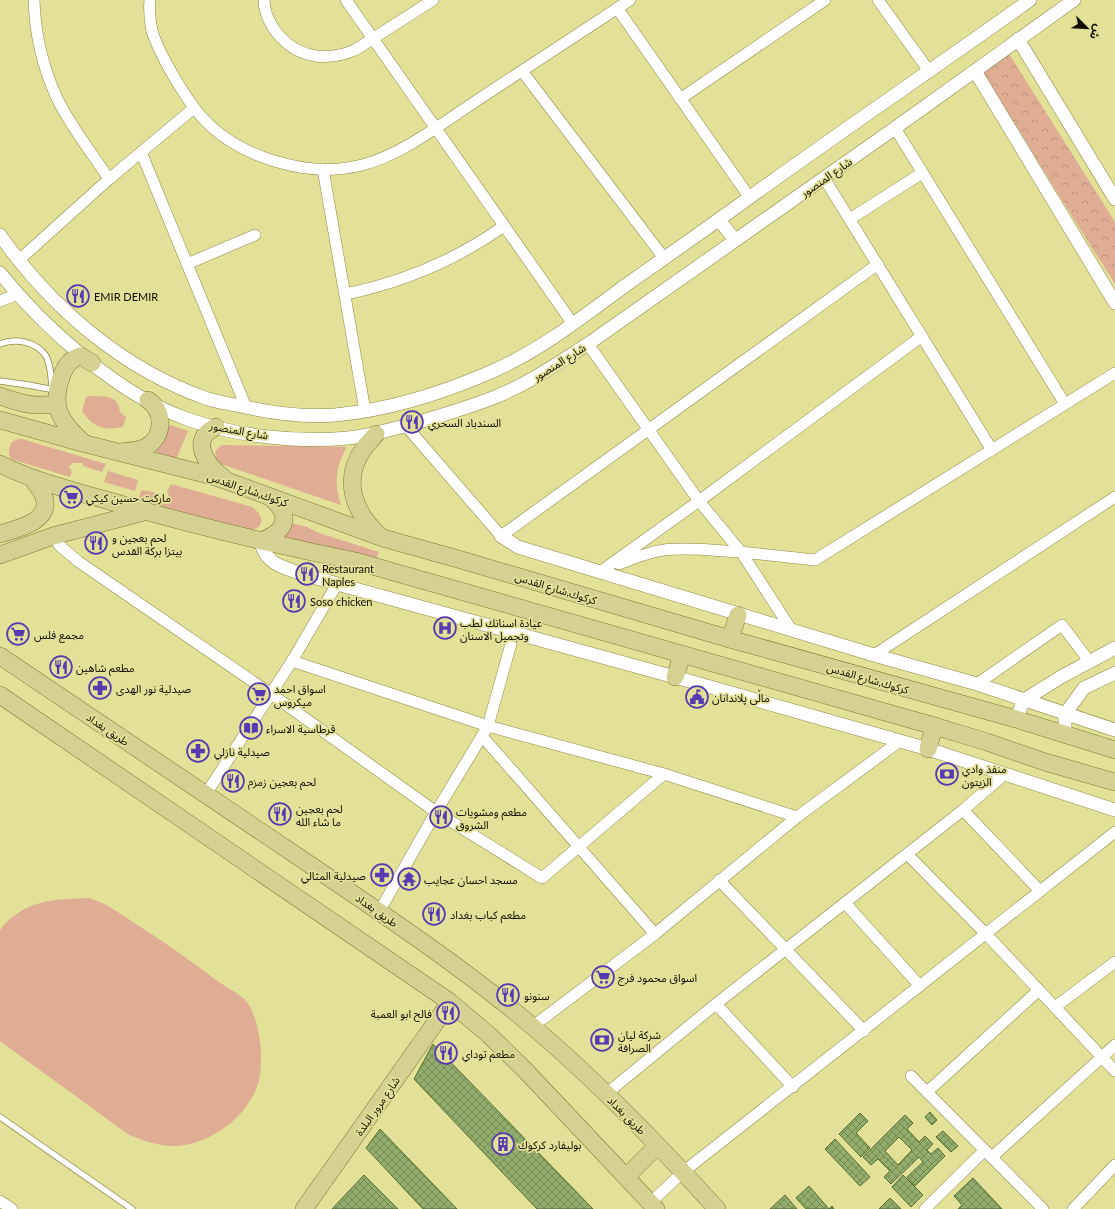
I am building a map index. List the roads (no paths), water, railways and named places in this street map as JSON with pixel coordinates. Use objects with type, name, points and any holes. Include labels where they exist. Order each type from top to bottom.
[{"type":"main road","points":[[86,444],[67,425],[62,416],[55,395],[63,372],[70,361],[81,356],[92,363]]},
{"type":"main road","points":[[0,396],[30,405],[55,395]]},
{"type":"main road","points":[[118,452],[146,448],[158,435],[161,427],[161,419],[153,403],[148,400]]},
{"type":"main road","name":"كركوك,شارع القدس","points":[[0,420],[86,444],[201,473],[227,481],[382,538],[730,639],[1016,719],[1115,750]]},
{"type":"main road","points":[[216,427],[207,433],[202,449],[210,467],[227,481]]},
{"type":"main road","points":[[376,434],[364,448],[354,471],[352,483],[353,494],[363,517],[369,526],[382,538]]},
{"type":"main road","points":[[0,464],[33,479],[145,512],[261,541],[355,561],[934,726],[1045,762],[1115,782]]},
{"type":"main road","points":[[0,534],[33,522],[42,516],[45,502],[42,493],[33,479]]},
{"type":"main road","points":[[261,541],[274,535],[283,525],[284,518],[281,509],[270,497]]},
{"type":"main road","points":[[0,555],[53,536],[145,512]]},
{"type":"main road","points":[[730,639],[738,614]]},
{"type":"main road","points":[[675,677],[682,655]]},
{"type":"main road","name":"طريق بغداد","points":[[0,656],[206,794],[458,967],[532,1027],[606,1094],[683,1172],[717,1209]]},
{"type":"main road","points":[[0,695],[450,1002],[489,1035],[524,1069],[653,1206]]},
{"type":"main road","points":[[928,749],[934,726]]},
{"type":"main road","name":"شارع مرور البلدة","points":[[304,1209],[450,1002]]},
{"type":"main road","points":[[626,1177],[657,1146]]},
{"type":"street","points":[[34,0],[38,37],[45,65],[56,96],[71,122],[109,179]]},
{"type":"street","points":[[150,0],[149,12],[152,31],[160,51],[194,108],[209,125],[220,134],[248,151],[286,163],[324,169],[351,168],[386,157],[435,128],[630,0]]},
{"type":"street","points":[[264,0],[264,8],[278,35],[299,51],[312,56],[327,57],[342,55],[355,50],[433,0]]},
{"type":"street","points":[[346,0],[573,324]]},
{"type":"street","points":[[680,99],[825,0]]},
{"type":"street","points":[[878,0],[930,72]]},
{"type":"street","name":"شارع المنصور","points":[[0,235],[19,260],[51,296],[87,329],[118,353],[144,369],[175,385],[210,399],[272,413],[333,415],[365,411],[394,405],[425,397],[495,370],[529,352],[573,324],[664,258],[930,72],[1030,0]]},
{"type":"street","name":"شارع المنصور","points":[[0,273],[32,309],[92,363],[133,392],[186,418],[216,427],[251,434],[301,440],[344,438],[376,434],[496,397],[549,369],[588,344],[1074,0]]},
{"type":"street","points":[[617,8],[750,198]]},
{"type":"street","points":[[1018,39],[1115,199]]},
{"type":"street","points":[[975,70],[1115,303]]},
{"type":"street","points":[[522,71],[664,258]]},
{"type":"street","points":[[19,260],[109,179],[194,108]]},
{"type":"street","points":[[895,128],[1065,404]]},
{"type":"street","points":[[141,152],[246,407]]},
{"type":"street","points":[[324,169],[365,411]]},
{"type":"street","points":[[850,219],[922,173]]},
{"type":"street","points":[[824,178],[992,450]]},
{"type":"street","points":[[719,220],[735,240]]},
{"type":"street","points":[[346,294],[388,284],[429,269],[468,250],[504,226]]},
{"type":"street","points":[[187,264],[255,235]]},
{"type":"street","points":[[501,536],[878,264]]},
{"type":"street","points":[[0,301],[18,294]]},
{"type":"street","points":[[600,572],[922,336]]},
{"type":"street","points":[[588,344],[698,501],[741,552],[791,629]]},
{"type":"street","points":[[600,572],[639,556],[662,550],[686,549],[741,552],[815,560],[1115,373]]},
{"type":"street","points":[[406,426],[501,536],[518,548],[874,655],[977,684],[1115,730]]},
{"type":"street","points":[[874,655],[1115,497]]},
{"type":"street","points":[[53,536],[65,550],[79,562],[271,694],[436,812],[542,878],[664,774]]},
{"type":"street","points":[[261,541],[266,554],[276,564],[337,584],[675,677],[928,749],[1115,810]]},
{"type":"street","points":[[206,794],[292,661],[337,584]]},
{"type":"street","points":[[977,684],[1062,625],[1089,661]]},
{"type":"street","points":[[379,912],[436,812],[485,731],[514,633]]},
{"type":"street","points":[[1016,719],[1024,700],[1061,677],[1115,648]]},
{"type":"street","points":[[292,661],[485,731],[664,774],[798,818]]},
{"type":"street","points":[[1065,735],[1065,714],[1084,688],[1115,673]]},
{"type":"street","points":[[485,731],[578,846],[655,934]]},
{"type":"street","points":[[532,1027],[655,934],[719,880],[900,741]]},
{"type":"street","points":[[606,1094],[716,1004],[963,810],[1006,774]]},
{"type":"street","points":[[963,810],[1040,891]]},
{"type":"street","points":[[653,1206],[683,1172],[793,1087],[1115,832]]},
{"type":"street","points":[[907,854],[986,934],[1115,1071]]},
{"type":"street","points":[[719,880],[864,1031]]},
{"type":"street","points":[[845,903],[920,986]]},
{"type":"street","points":[[1055,1007],[1115,962]]},
{"type":"street","points":[[927,1092],[1039,990]]},
{"type":"street","points":[[716,1004],[793,1087]]},
{"type":"street","points":[[925,1209],[1115,1045]]},
{"type":"street","points":[[910,1076],[1043,1209]]},
{"type":"street","points":[[1073,1209],[1115,1165]]},
{"type":"street","points":[[0,1201],[12,1209]]},
{"type":"lane","points":[[0,344],[15,341],[24,342],[40,349],[46,356],[49,363],[55,395]]},
{"type":"lane","points":[[0,382],[28,385],[55,395]]},
{"type":"lane","points":[[0,1117],[132,1209]]},
{"type":"place","name":"EMIR DEMIR","points":[[78,296]]},
{"type":"place","name":"السندباد السحري","points":[[412,422]]},
{"type":"place","name":"ماركت حسين كيكي","points":[[71,497]]},
{"type":"place","name":"لحم بعجين و بيتزا بركة القدس","points":[[96,543]]},
{"type":"place","name":"Restaurant Naples","points":[[307,574]]},
{"type":"place","name":"Soso chicken","points":[[294,601]]},
{"type":"place","name":"عيادة اسنانك لطب وتجميل الاسنان","points":[[445,628]]},
{"type":"place","name":"مجمع فلس","points":[[18,634]]},
{"type":"place","name":"مطعم شاهين","points":[[61,667]]},
{"type":"place","name":"صيدلية نور الهدى","points":[[100,688]]},
{"type":"place","name":"اسواق احمد ميكروس","points":[[259,694]]},
{"type":"place","name":"ماڵی پلاندانان","points":[[697,697]]},
{"type":"place","name":"قرطاسية الاسراء","points":[[251,728]]},
{"type":"place","name":"صيدلية نازلي","points":[[198,751]]},
{"type":"place","name":"منفذ وادي الزيتون","points":[[947,774]]},
{"type":"place","name":"لحم بعجين زمزم","points":[[233,781]]},
{"type":"place","name":"لحم بعجين ما شاء الله","points":[[280,814]]},
{"type":"place","name":"مطعم ومشويات الشروق","points":[[441,817]]},
{"type":"place","name":"صيدلية المثالي","points":[[382,875]]},
{"type":"place","name":"مسجد احسان عجايب","points":[[409,879]]},
{"type":"place","name":"مطعم كباب بغداد","points":[[434,914]]},
{"type":"place","name":"اسواق محمود فرج","points":[[603,977]]},
{"type":"place","name":"سنونو","points":[[508,995]]},
{"type":"place","name":"فالح ابو العمبة","points":[[448,1013]]},
{"type":"place","name":"شركة ليان الصرافة","points":[[602,1040]]},
{"type":"place","name":"مطعم توداي","points":[[446,1053]]},
{"type":"place","name":"بوليفارد كركوك","points":[[503,1144]]}]
